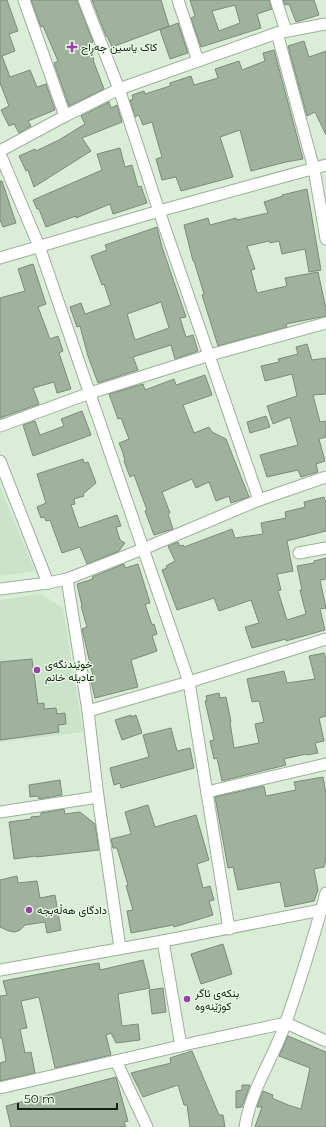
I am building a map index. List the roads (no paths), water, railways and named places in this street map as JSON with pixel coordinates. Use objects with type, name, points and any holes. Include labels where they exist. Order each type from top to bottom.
[{"type":"street","points":[[24,0],[65,116]]},
{"type":"street","points":[[84,0],[119,89],[159,211],[259,500]]},
{"type":"street","points":[[178,0],[198,61]]},
{"type":"street","points":[[276,0],[281,32],[314,169],[326,239]]},
{"type":"street","points":[[228,929],[189,682],[39,246],[0,153],[65,116],[119,89],[281,32],[326,24]]},
{"type":"street","points":[[0,258],[159,211],[326,165]]},
{"type":"street","points":[[0,426],[90,393],[210,355],[326,323]]},
{"type":"street","points":[[0,461],[48,583]]},
{"type":"street","points":[[0,589],[67,579],[259,500],[326,477]]},
{"type":"street","points":[[299,553],[326,548]]},
{"type":"street","points":[[67,579],[88,711],[98,797],[120,948]]},
{"type":"street","points":[[88,711],[189,682],[326,639]]},
{"type":"street","points":[[207,792],[326,764]]},
{"type":"street","points":[[0,812],[98,797]]},
{"type":"street","points":[[245,1127],[246,1118],[258,1086],[286,1023],[326,893]]},
{"type":"street","points":[[0,970],[228,929],[321,910]]},
{"type":"street","points":[[163,941],[181,1046]]},
{"type":"street","points":[[0,1088],[286,1023],[326,1041]]},
{"type":"street","points":[[116,1061],[147,1127]]},
{"type":"place","name":"کاک یاسین جەڕاح","points":[[72,47]]},
{"type":"place","name":"خوێندنگەی عادیلە خانم","points":[[37,670]]},
{"type":"place","name":"دادگای هەڵەبجە","points":[[29,910]]},
{"type":"place","name":"بنکەی ئاگر کوژێنەوە","points":[[187,999]]}]
